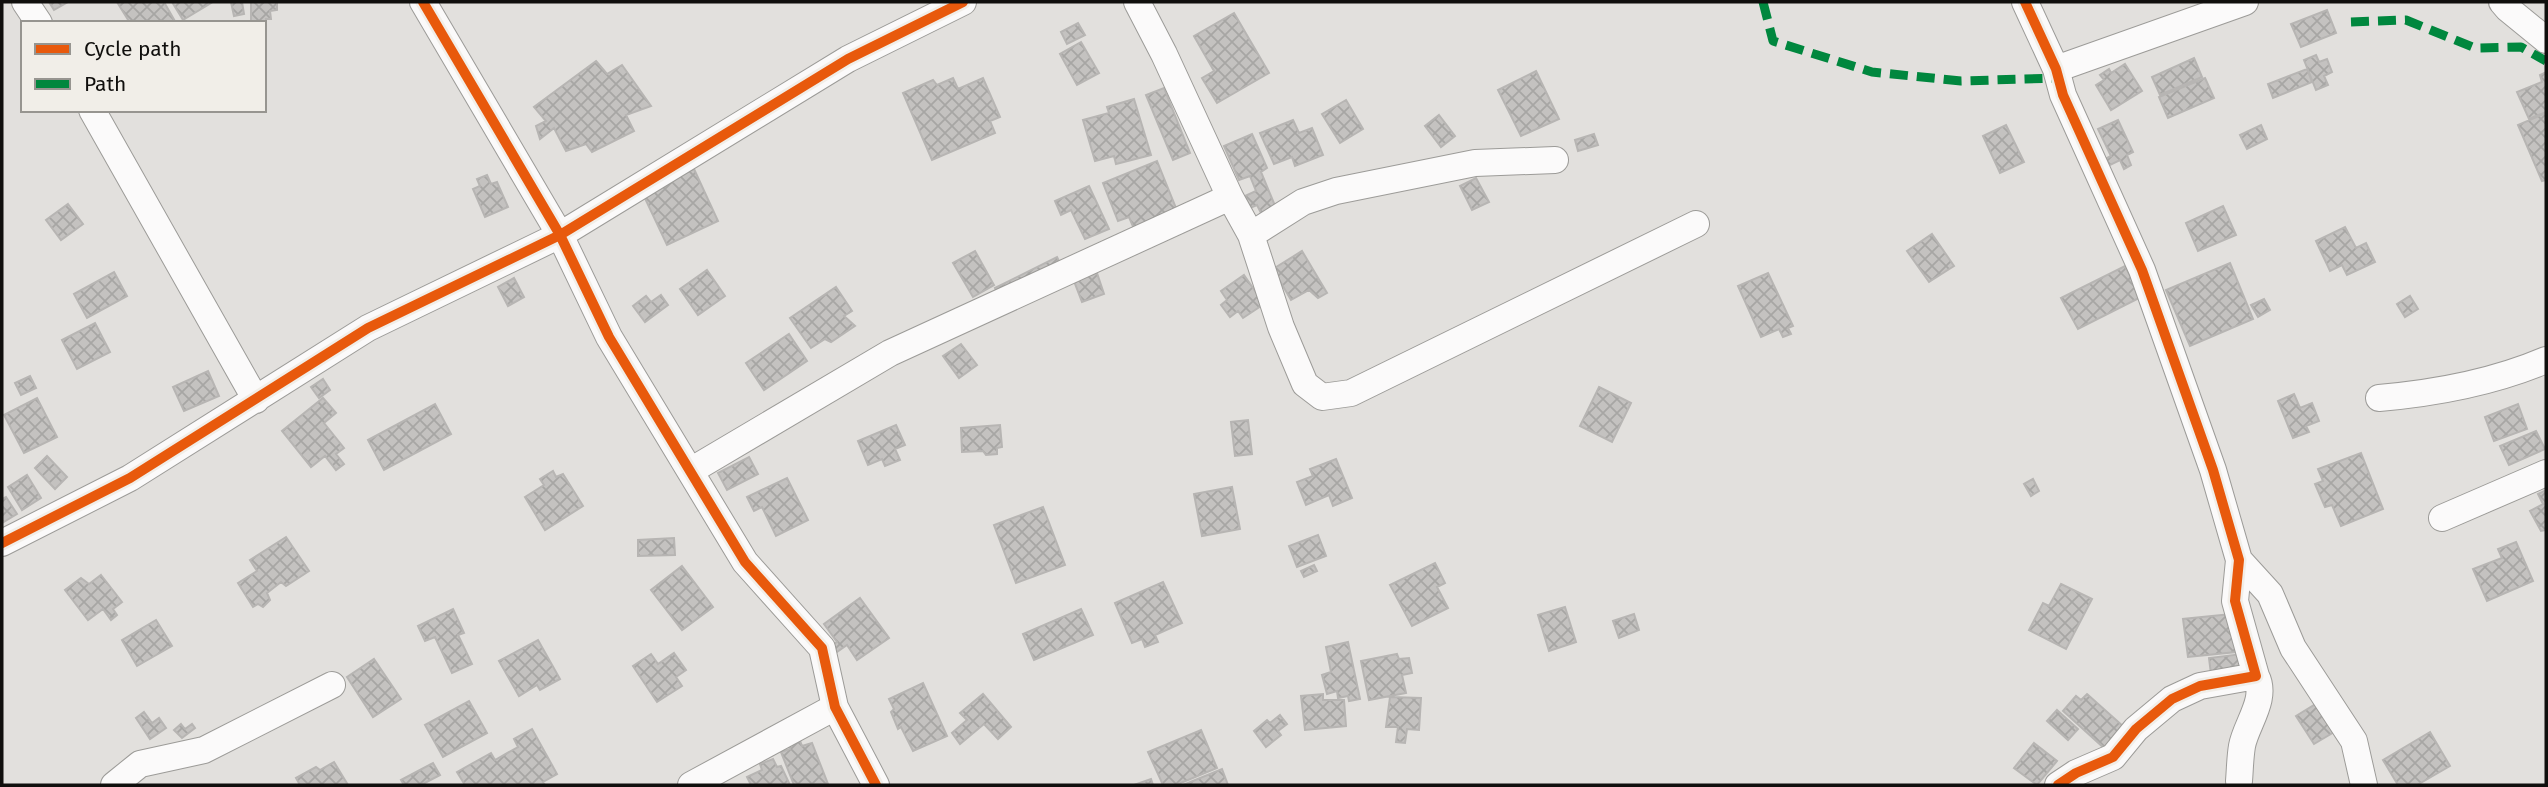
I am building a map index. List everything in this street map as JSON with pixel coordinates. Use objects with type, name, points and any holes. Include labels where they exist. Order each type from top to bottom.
[{"type":"street","points":[[25,2],[38,21]]},
{"type":"street","points":[[423,2],[560,235],[609,337],[692,470],[745,562],[822,649],[835,707],[876,785]]},
{"type":"street","points":[[2,543],[130,478],[369,328],[560,235],[848,59],[963,2]]},
{"type":"street","points":[[1137,2],[1230,197],[1251,235],[1281,327],[1305,384],[1322,397],[1350,393],[1696,224]]},
{"type":"street","points":[[2025,2],[2056,69],[2063,95],[2142,270],[2213,470],[2239,560],[2235,601],[2260,682],[2256,714],[2243,744],[2239,781]]},
{"type":"street","points":[[2056,69],[2245,2]]},
{"type":"street","points":[[2502,2],[2546,40]]},
{"type":"street","points":[[93,112],[256,400]]},
{"type":"street","points":[[1251,235],[1303,202],[1336,191],[1475,163],[1555,160]]},
{"type":"street","points":[[692,470],[890,353],[1230,197]]},
{"type":"street","points":[[2379,398],[2475,385],[2514,374],[2546,360]]},
{"type":"street","points":[[2442,518],[2546,473]]},
{"type":"street","points":[[2239,560],[2270,594],[2293,648],[2354,741],[2364,785]]},
{"type":"street","points":[[2058,785],[2076,773],[2113,757],[2136,729],[2172,699],[2200,686],[2256,676]]},
{"type":"street","points":[[114,785],[139,764],[204,750],[332,685]]},
{"type":"street","points":[[691,785],[835,707]]},
{"type":"building","points":[[49,2],[68,2],[54,10]]},
{"type":"building","points":[[117,2],[164,2],[175,21],[129,21]]},
{"type":"building","points":[[172,2],[210,2],[211,3],[183,20]]},
{"type":"building","points":[[231,2],[242,2],[244,14],[234,16]]},
{"type":"building","points":[[251,2],[277,2],[277,10],[270,11],[271,19],[251,21]]},
{"type":"building","points":[[2327,10],[2336,33],[2301,47],[2291,24]]},
{"type":"building","points":[[1234,13],[1269,73],[1217,103],[1202,78],[1214,71],[1194,36]]},
{"type":"building","points":[[1078,23],[1085,35],[1067,44],[1061,32]]},
{"type":"building","points":[[1081,42],[1099,73],[1077,85],[1060,54]]},
{"type":"building","points":[[2316,55],[2319,62],[2327,59],[2332,72],[2324,76],[2328,85],[2316,90],[2304,60]]},
{"type":"building","points":[[2194,58],[2202,77],[2160,95],[2152,77]]},
{"type":"building","points":[[596,61],[607,74],[622,65],[651,106],[626,115],[634,131],[592,152],[586,144],[566,151],[554,128],[540,139],[536,126],[546,121],[534,107]]},
{"type":"building","points":[[2125,64],[2142,91],[2111,110],[2096,85],[2104,80],[2100,75],[2109,69],[2111,73]]},
{"type":"building","points":[[2307,69],[2312,82],[2273,98],[2268,84]]},
{"type":"building","points":[[1536,71],[1559,119],[1521,136],[1498,90]]},
{"type":"building","points":[[2546,72],[2546,112],[2529,119],[2517,92],[2542,82],[2540,75]]},
{"type":"building","points":[[953,78],[958,89],[983,78],[1000,117],[990,121],[995,133],[932,160],[903,93],[933,80],[937,85]]},
{"type":"building","points":[[2205,78],[2214,98],[2168,118],[2159,97]]},
{"type":"building","points":[[1164,88],[1190,153],[1173,160],[1146,95]]},
{"type":"building","points":[[1134,99],[1151,155],[1116,164],[1114,156],[1095,161],[1083,120],[1109,113],[1107,107]]},
{"type":"building","points":[[1346,100],[1363,129],[1340,143],[1322,114]]},
{"type":"building","points":[[2546,113],[2546,180],[2542,181],[2518,125]]},
{"type":"building","points":[[1439,115],[1455,136],[1441,147],[1425,126]]},
{"type":"building","points":[[1293,120],[1299,133],[1312,128],[1323,155],[1295,166],[1292,157],[1274,164],[1260,133]]},
{"type":"building","points":[[2118,120],[2133,152],[2127,155],[2131,165],[2124,169],[2120,160],[2108,166],[2105,159],[2111,156],[2098,129]]},
{"type":"building","points":[[2006,125],[2024,162],[2000,173],[1983,136]]},
{"type":"building","points":[[2261,125],[2267,139],[2247,149],[2240,135]]},
{"type":"building","points":[[1252,134],[1267,168],[1261,172],[1278,213],[1264,219],[1257,205],[1250,208],[1245,196],[1256,191],[1250,176],[1239,180],[1224,146]]},
{"type":"building","points":[[1594,134],[1598,145],[1578,151],[1575,140]]},
{"type":"building","points":[[1157,161],[1180,218],[1137,236],[1129,217],[1118,221],[1103,183]]},
{"type":"building","points":[[694,169],[718,221],[667,245],[642,192]]},
{"type":"building","points":[[487,175],[491,184],[497,182],[508,207],[485,217],[473,189],[480,186],[477,179]]},
{"type":"building","points":[[1476,178],[1489,202],[1472,210],[1460,186]]},
{"type":"building","points":[[1089,186],[1109,229],[1085,239],[1071,210],[1061,215],[1055,201]]},
{"type":"building","points":[[68,204],[83,224],[61,240],[46,220]]},
{"type":"building","points":[[2223,206],[2236,235],[2198,251],[2186,223]]},
{"type":"building","points":[[2345,227],[2356,248],[2366,243],[2375,262],[2347,275],[2342,265],[2330,271],[2316,241]]},
{"type":"building","points":[[1932,234],[1954,266],[1929,282],[1907,251]]},
{"type":"building","points":[[975,251],[994,285],[973,297],[953,263]]},
{"type":"building","points":[[1302,251],[1327,293],[1318,298],[1309,290],[1291,300],[1273,269]]},
{"type":"building","points":[[1057,257],[1063,270],[1001,301],[995,288]]},
{"type":"building","points":[[2230,263],[2253,319],[2190,346],[2166,290]]},
{"type":"building","points":[[2125,266],[2141,297],[2078,329],[2061,298]]},
{"type":"building","points":[[707,270],[725,296],[698,315],[680,289]]},
{"type":"building","points":[[114,272],[127,296],[87,318],[74,294]]},
{"type":"building","points":[[1097,273],[1104,294],[1082,302],[1074,281]]},
{"type":"building","points":[[1768,273],[1793,326],[1788,328],[1791,334],[1783,337],[1779,329],[1761,337],[1738,286]]},
{"type":"building","points":[[1244,275],[1264,304],[1243,318],[1238,311],[1230,317],[1221,305],[1227,300],[1221,291]]},
{"type":"building","points":[[514,278],[524,297],[508,306],[498,287]]},
{"type":"building","points":[[836,287],[852,311],[844,316],[855,326],[831,342],[825,339],[811,348],[790,318]]},
{"type":"building","points":[[661,295],[668,305],[645,322],[633,306],[646,296],[651,302]]},
{"type":"building","points":[[2410,296],[2418,309],[2405,317],[2397,304]]},
{"type":"building","points":[[2264,299],[2270,310],[2258,317],[2251,305]]},
{"type":"building","points":[[95,323],[110,352],[77,369],[62,340]]},
{"type":"building","points":[[789,334],[807,361],[764,390],[746,363]]},
{"type":"building","points":[[961,344],[977,365],[959,378],[943,356]]},
{"type":"building","points":[[208,371],[219,396],[184,411],[173,387]]},
{"type":"building","points":[[30,376],[36,388],[21,395],[15,383]]},
{"type":"building","points":[[323,379],[330,390],[319,398],[311,387]]},
{"type":"building","points":[[1599,387],[1631,403],[1612,442],[1580,426]]},
{"type":"building","points":[[2294,394],[2300,408],[2312,403],[2319,421],[2306,426],[2309,432],[2293,438],[2278,401]]},
{"type":"building","points":[[37,398],[57,437],[24,453],[4,415]]},
{"type":"building","points":[[323,398],[336,413],[324,423],[344,448],[336,454],[344,464],[336,470],[325,456],[311,467],[282,431]]},
{"type":"building","points":[[435,404],[451,434],[384,470],[368,440]]},
{"type":"building","points":[[2518,404],[2527,429],[2494,441],[2485,417]]},
{"type":"building","points":[[1248,420],[1252,454],[1235,456],[1231,422]]},
{"type":"building","points":[[896,425],[905,445],[895,449],[900,460],[885,466],[882,459],[868,465],[858,441]]},
{"type":"building","points":[[1000,425],[1002,447],[997,448],[997,454],[986,455],[983,451],[962,452],[961,428]]},
{"type":"building","points":[[2536,431],[2545,449],[2509,465],[2500,446]]},
{"type":"building","points":[[2361,453],[2383,509],[2341,526],[2332,505],[2325,507],[2315,484],[2323,481],[2318,469]]},
{"type":"building","points":[[47,456],[67,477],[55,489],[35,468]]},
{"type":"building","points":[[749,457],[758,474],[727,490],[718,473]]},
{"type":"building","points":[[1336,459],[1352,498],[1333,506],[1329,495],[1306,505],[1297,482],[1313,476],[1310,469]]},
{"type":"building","points":[[553,471],[556,477],[563,474],[583,506],[545,530],[525,497],[544,485],[540,479]]},
{"type":"building","points":[[27,475],[41,498],[22,510],[8,487]]},
{"type":"building","points":[[787,478],[808,520],[776,536],[762,507],[754,511],[747,497]]},
{"type":"building","points":[[2033,479],[2039,491],[2031,496],[2024,484]]},
{"type":"building","points":[[1232,487],[1240,529],[1202,536],[1194,494]]},
{"type":"building","points":[[2546,490],[2546,530],[2541,531],[2530,511],[2543,504],[2538,494]]},
{"type":"building","points":[[6,497],[17,514],[2,523],[2,499]]},
{"type":"building","points":[[1043,507],[1065,565],[1016,583],[994,525]]},
{"type":"building","points":[[1318,535],[1326,556],[1297,567],[1289,546]]},
{"type":"building","points":[[286,537],[309,571],[286,586],[281,582],[267,593],[270,600],[263,607],[258,604],[253,607],[238,583],[257,571],[250,560]]},
{"type":"building","points":[[674,538],[675,555],[638,556],[638,540]]},
{"type":"building","points":[[2516,542],[2533,581],[2487,601],[2473,569],[2502,558],[2498,549]]},
{"type":"building","points":[[1435,563],[1445,583],[1437,587],[1448,608],[1412,626],[1390,585]]},
{"type":"building","points":[[1314,565],[1317,571],[1304,577],[1301,571]]},
{"type":"building","points":[[682,566],[713,607],[682,630],[651,590]]},
{"type":"building","points":[[101,575],[122,602],[113,609],[117,615],[111,620],[103,609],[88,620],[65,590],[81,578],[89,584]]},
{"type":"building","points":[[1163,582],[1182,623],[1155,635],[1158,642],[1145,647],[1142,639],[1132,643],[1115,603]]},
{"type":"building","points":[[2061,584],[2092,599],[2066,649],[2029,630],[2043,603],[2049,606]]},
{"type":"building","points":[[860,598],[889,638],[857,660],[847,645],[834,654],[829,647],[837,642],[824,624]]},
{"type":"building","points":[[1565,607],[1576,642],[1549,651],[1538,615]]},
{"type":"building","points":[[453,609],[464,633],[458,635],[472,664],[452,673],[435,637],[425,641],[418,626]]},
{"type":"building","points":[[1081,609],[1093,635],[1034,660],[1023,634]]},
{"type":"building","points":[[1634,614],[1639,630],[1619,638],[1613,621]]},
{"type":"building","points":[[2231,614],[2236,652],[2188,657],[2183,619]]},
{"type":"building","points":[[156,620],[172,646],[137,666],[122,640]]},
{"type":"building","points":[[538,640],[560,679],[540,690],[537,685],[519,696],[499,661]]},
{"type":"building","points":[[1348,642],[1360,699],[1349,701],[1348,696],[1338,698],[1337,691],[1327,694],[1322,675],[1331,672],[1326,647]]},
{"type":"building","points":[[674,653],[686,670],[676,677],[682,686],[657,702],[633,666],[651,654],[658,664]]},
{"type":"building","points":[[1397,654],[1399,659],[1409,658],[1412,673],[1402,675],[1406,693],[1369,700],[1361,661]]},
{"type":"building","points":[[2242,654],[2243,670],[2211,674],[2209,658]]},
{"type":"building","points":[[374,659],[401,699],[373,717],[347,677]]},
{"type":"building","points":[[923,683],[947,736],[913,751],[901,727],[898,729],[889,699]]},
{"type":"building","points":[[983,694],[1011,727],[998,739],[984,724],[960,744],[952,733],[967,720],[960,713]]},
{"type":"building","points":[[1323,694],[1323,700],[1344,700],[1346,726],[1305,730],[1301,696]]},
{"type":"building","points":[[2087,694],[2124,727],[2104,748],[2063,711],[2076,696],[2081,700]]},
{"type":"building","points":[[1390,697],[1421,698],[1419,730],[1407,729],[1405,743],[1396,742],[1398,727],[1386,727]]},
{"type":"building","points":[[469,701],[487,733],[443,757],[425,725]]},
{"type":"building","points":[[2319,702],[2336,731],[2314,744],[2296,716]]},
{"type":"building","points":[[2057,710],[2078,729],[2068,740],[2047,721]]},
{"type":"building","points":[[144,712],[152,723],[159,718],[166,728],[150,739],[136,718]]},
{"type":"building","points":[[1280,715],[1287,724],[1278,731],[1281,735],[1266,747],[1254,731],[1267,720],[1270,723]]},
{"type":"building","points":[[181,724],[185,729],[192,724],[195,728],[182,738],[174,730]]},
{"type":"building","points":[[532,729],[557,774],[543,782],[545,785],[465,785],[457,772],[491,753],[495,760],[518,747],[514,739]]},
{"type":"building","points":[[1201,730],[1217,768],[1176,785],[1163,785],[1148,752]]},
{"type":"building","points":[[2430,732],[2450,766],[2417,785],[2398,785],[2383,760]]},
{"type":"building","points":[[798,735],[802,746],[812,743],[828,784],[794,785],[781,752],[790,749],[786,739]]},
{"type":"building","points":[[2034,743],[2057,761],[2037,785],[2014,768]]},
{"type":"building","points":[[773,759],[777,767],[781,766],[790,785],[751,785],[747,777],[762,770],[760,764]]},
{"type":"building","points":[[334,762],[348,785],[300,785],[296,778],[316,767],[320,770]]},
{"type":"building","points":[[433,763],[440,775],[421,785],[404,785],[401,780]]},
{"type":"building","points":[[1222,769],[1228,785],[1183,785]]},
{"type":"building","points":[[1151,779],[1153,785],[1134,785]]},
{"type":"marked path","points":[[1763,2],[1773,41],[1872,72],[1961,81],[2058,78]]},
{"type":"marked path","points":[[2351,22],[2406,20],[2475,48],[2521,47],[2546,61]]},
{"type":"cycle path","points":[[423,2],[560,235],[609,337],[745,562],[822,648],[835,707],[876,785]]},
{"type":"cycle path","points":[[2,543],[130,478],[368,328],[560,235],[848,59],[963,2]]},
{"type":"cycle path","points":[[2025,2],[2056,69],[2063,95],[2142,270],[2213,470],[2239,560],[2235,601],[2256,676],[2200,686],[2172,699],[2136,729],[2113,757],[2076,773],[2058,785]]}]
